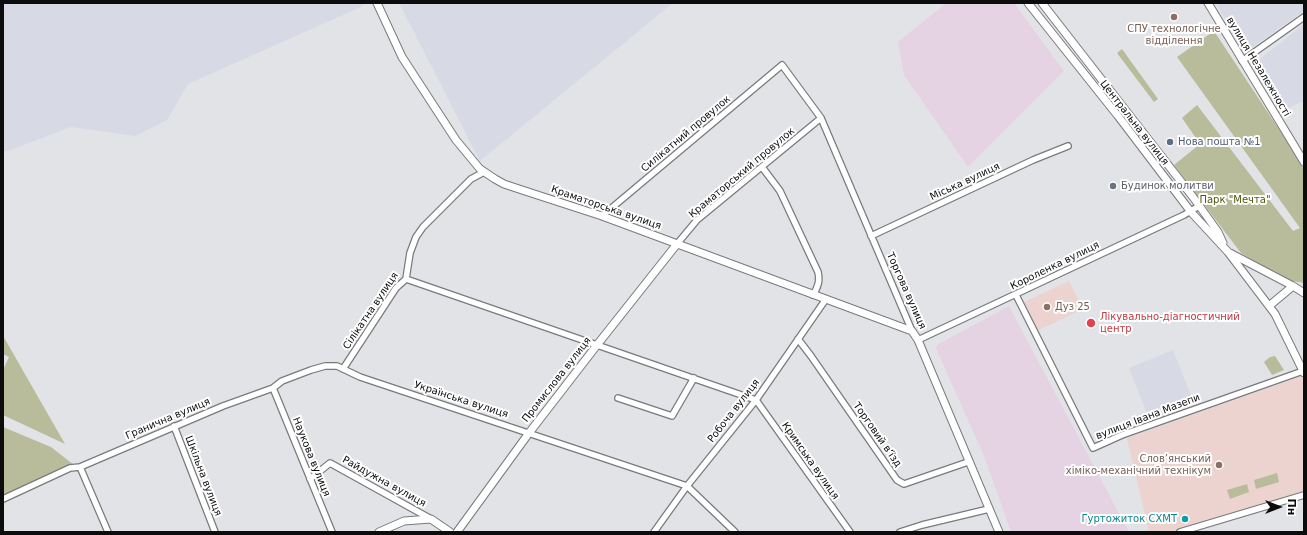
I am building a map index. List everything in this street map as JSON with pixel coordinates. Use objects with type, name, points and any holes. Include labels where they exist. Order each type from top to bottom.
[{"type":"street","name":"Краматорська вулиця","points":[[377,3],[402,57],[425,94],[456,140],[484,172],[504,184],[602,216],[912,331]]},
{"type":"street","name":"Центральна вулиця","points":[[1028,3],[1191,212],[1228,252],[1275,314],[1303,372]]},
{"type":"street","name":"Центральна вулиця","points":[[1042,3],[1199,206],[1218,232],[1228,252]]},
{"type":"street","name":"вулиця Незалежності","points":[[1208,3],[1304,162]]},
{"type":"street","points":[[1242,61],[1304,18]]},
{"type":"street","name":"Торгова вулиця","points":[[782,66],[821,118],[912,331],[918,340],[968,462],[999,532]]},
{"type":"street","name":"Силікатний провулок","points":[[602,216],[782,66]]},
{"type":"street","name":"Краматорський провулок","points":[[677,244],[697,220],[821,118]]},
{"type":"street","name":"Міська вулиця","points":[[872,236],[1033,160],[1068,146]]},
{"type":"street","points":[[762,167],[780,191],[818,272],[819,280],[813,295]]},
{"type":"street","name":"Сілікатна вулиця","points":[[342,369],[396,288],[406,279],[410,252],[422,227],[471,179],[484,172]]},
{"type":"street","name":"Короленка вулиця","points":[[918,340],[1191,212],[1199,206]]},
{"type":"street","name":"Промислова вулиця","points":[[457,532],[529,433],[677,244]]},
{"type":"street","points":[[1228,252],[1304,293]]},
{"type":"street","points":[[406,279],[756,400]]},
{"type":"street","points":[[1269,306],[1293,286]]},
{"type":"street","name":"вулиця Івана Мазепи","points":[[1016,295],[1093,448],[1134,431],[1303,372]]},
{"type":"street","name":"Робоча вулиця","points":[[654,532],[687,486],[756,400],[826,299]]},
{"type":"street","name":"Торговий в’їзд","points":[[798,339],[897,480],[904,484],[968,462]]},
{"type":"street","name":"Гранична вулиця","points":[[3,499],[70,468],[80,467],[174,426],[273,388],[282,381],[325,366],[336,366],[342,369]]},
{"type":"street","name":"Українська вулиця","points":[[342,369],[360,377],[687,486]]},
{"type":"street","points":[[618,398],[672,416],[694,378]]},
{"type":"street","name":"Наукова вулиця","points":[[273,388],[332,532]]},
{"type":"street","name":"Кримська вулиця","points":[[756,400],[850,532]]},
{"type":"street","name":"Шкільна вулиця","points":[[174,426],[215,532]]},
{"type":"street","name":"Райдужна вулиця","points":[[310,479],[330,463],[431,519],[450,532]]},
{"type":"street","points":[[80,467],[108,532]]},
{"type":"street","points":[[687,486],[735,532]]},
{"type":"street","points":[[1180,532],[1304,495]]},
{"type":"street","points":[[900,532],[922,525],[988,509]]},
{"type":"street","points":[[379,532],[404,521],[431,519]]},
{"type":"shaded area","points":[[3,3],[362,3],[363,6],[188,84],[167,120],[135,136],[71,127],[8,151],[3,151]]},
{"type":"shaded area","points":[[399,3],[673,3],[480,161]]},
{"type":"shaded area","points":[[946,3],[1014,3],[1064,71],[968,167],[904,75],[898,42]]},
{"type":"shaded area","points":[[1216,3],[1304,3],[1304,11],[1244,53]]},
{"type":"shaded area","points":[[1304,24],[1304,101],[1286,109],[1255,63]]},
{"type":"shaded area","points":[[1069,281],[1083,309],[1037,331],[1024,302]]},
{"type":"shaded area","points":[[1009,306],[1129,532],[1011,532],[984,456],[935,346]]},
{"type":"shaded area","points":[[1173,350],[1191,395],[1147,413],[1129,368]]},
{"type":"shaded area","name":"Слов’янський хіміко-механічний технікум","points":[[1302,376],[1304,381],[1304,491],[1175,532],[1149,532],[1127,438]]},
{"type":"green space","name":"Парк \"Мечта\"","points":[[1214,31],[1304,167],[1304,283],[1286,280],[1241,253],[1174,165],[1200,144],[1182,118],[1197,105],[1293,231],[1300,228],[1177,57]]},
{"type":"green space","points":[[1122,49],[1158,99],[1154,102],[1117,53]]},
{"type":"green space","points":[[3,336],[65,444],[3,415],[3,370],[9,357],[3,354]]},
{"type":"green space","points":[[1275,356],[1284,370],[1272,375],[1264,362],[1270,357]]},
{"type":"green space","points":[[3,427],[51,447],[74,465],[30,483],[3,497]]},
{"type":"green space","points":[[1277,473],[1279,482],[1256,489],[1254,480]]},
{"type":"green space","points":[[1247,484],[1249,492],[1230,499],[1227,490]]},
{"type":"place","name":"СПУ технологічне відділення","points":[[1174,17]]},
{"type":"place","name":"Нова пошта №1","points":[[1170,142]]},
{"type":"place","name":"Будинок молитви","points":[[1113,186]]},
{"type":"place","name":"Дуз 25","points":[[1047,307]]},
{"type":"place","name":"Лікувально-діагностичний центр","points":[[1091,323]]},
{"type":"place","name":"Слов’янський хіміко-механічний технікум","points":[[1219,465]]},
{"type":"place","name":"Гуртожиток СХМТ","points":[[1185,519]]}]
